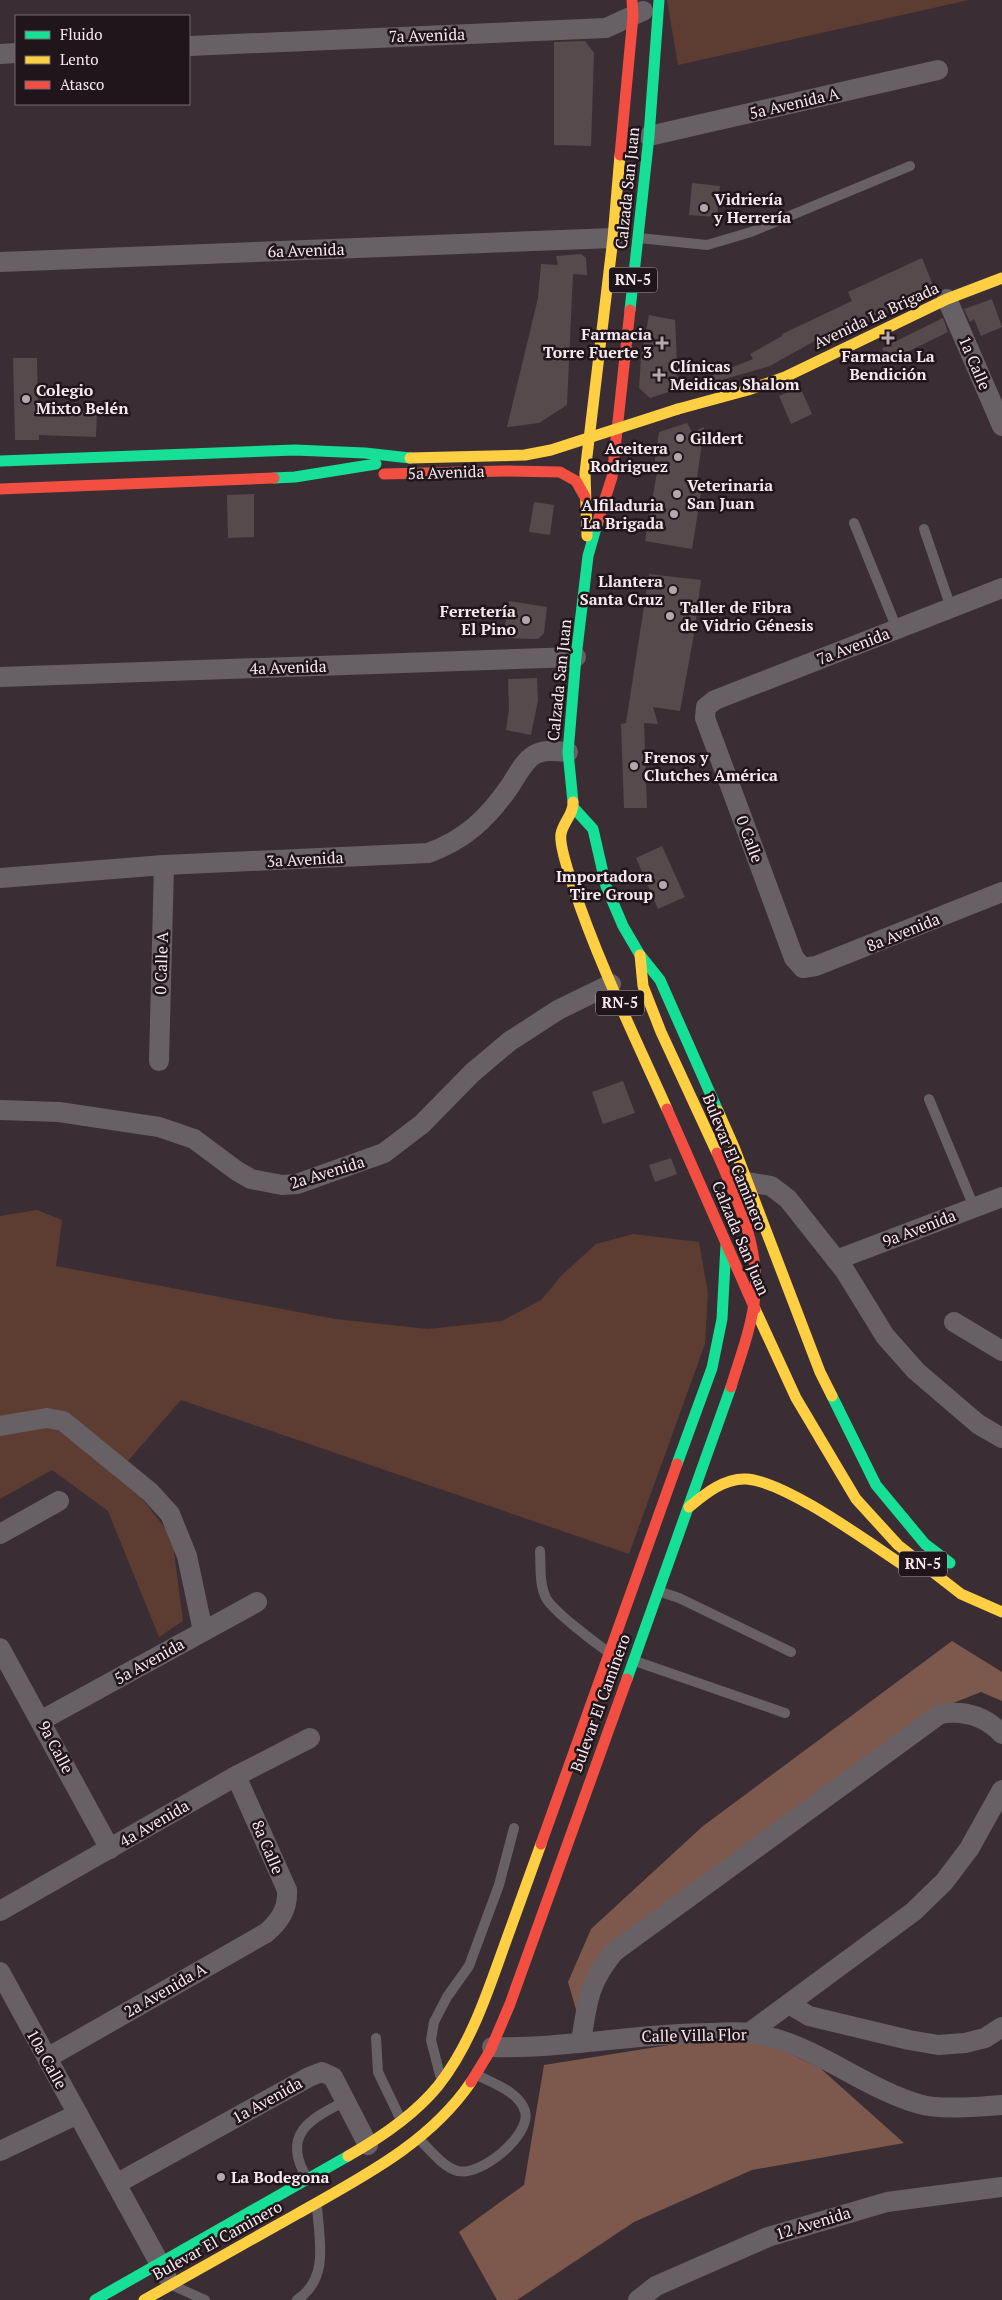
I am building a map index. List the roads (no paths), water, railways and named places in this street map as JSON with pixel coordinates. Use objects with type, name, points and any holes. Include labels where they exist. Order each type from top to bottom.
[{"type":"main road","name":"Calzada San Juan","points":[[588,556],[612,477],[649,136],[659,0]]},
{"type":"main road","name":"Calzada San Juan","points":[[633,8],[613,238],[585,472],[588,556],[576,657],[568,752],[573,807],[561,834],[567,868],[582,913],[611,984],[721,1207],[726,1245],[796,1398],[856,1500],[898,1546],[961,1594],[1002,1614]]},
{"type":"main road","name":"Avenida La Brigada","points":[[678,409],[748,390],[785,376],[947,299],[1002,278]]},
{"type":"main road","name":"5a Avenida","points":[[295,450],[365,452],[396,458],[525,455],[551,450],[678,409]]},
{"type":"main road","name":"5a Avenida","points":[[0,461],[295,450],[507,449],[545,445],[566,438],[579,431],[590,420]]},
{"type":"main road","name":"5a Avenida","points":[[295,477],[366,467],[396,458]]},
{"type":"main road","name":"5a Avenida","points":[[0,489],[504,471],[560,472],[576,480],[586,497]]},
{"type":"main road","name":"Calzada San Juan","points":[[573,807],[593,829],[606,886],[623,926],[640,955],[660,980],[751,1190],[820,1372],[876,1485],[925,1544],[956,1568]]},
{"type":"main road","name":"Bulevar El Caminero","points":[[144,2300],[379,2167],[419,2140],[462,2096],[477,2075],[492,2048],[510,2004],[689,1507],[731,1387],[752,1316],[756,1283],[750,1244],[744,1221],[718,1154],[661,1032],[643,986],[640,955]]},
{"type":"main road","points":[[714,1192],[751,1190]]},
{"type":"main road","points":[[721,1207],[751,1190]]},
{"type":"main road","name":"Bulevar El Caminero","points":[[95,2300],[368,2145],[401,2121],[442,2080],[487,1994],[712,1368],[722,1319],[726,1245]]},
{"type":"main road","points":[[689,1507],[714,1487],[728,1482],[746,1478],[762,1482],[791,1495],[976,1612],[1002,1614]]},
{"type":"main road","points":[[984,1591],[1002,1608]]},
{"type":"main road","points":[[464,2040],[492,2048]]},
{"type":"street","name":"7a Avenida","points":[[190,46],[606,28],[633,8],[659,0]]},
{"type":"street","points":[[0,54],[15,53]]},
{"type":"street","name":"5a Avenida A","points":[[649,136],[938,70]]},
{"type":"street","name":"6a Avenida","points":[[0,262],[613,238]]},
{"type":"street","name":"1a Calle","points":[[947,299],[1002,426]]},
{"type":"street","name":"7a Avenida","points":[[706,707],[715,700],[1002,588]]},
{"type":"street","name":"4a Avenida","points":[[0,677],[576,657]]},
{"type":"street","name":"0 Calle","points":[[706,707],[704,718],[794,958],[803,968]]},
{"type":"street","name":"3a Avenida","points":[[0,878],[164,865],[428,853],[454,842],[478,826],[497,805],[532,756],[542,752],[568,752]]},
{"type":"street","name":"0 Calle A","points":[[159,1061],[164,865]]},
{"type":"street","name":"8a Avenida","points":[[803,968],[816,966],[1002,892]]},
{"type":"street","name":"2a Avenida","points":[[0,1110],[59,1112],[159,1127],[194,1139],[237,1172],[251,1179],[282,1185],[297,1184],[384,1153],[422,1124],[472,1073],[510,1040],[558,1010],[611,984]]},
{"type":"street","points":[[751,1190],[771,1186],[781,1192],[845,1271],[885,1336],[916,1371],[978,1424],[1002,1438]]},
{"type":"street","name":"9a Avenida","points":[[836,1260],[1002,1197]]},
{"type":"street","points":[[954,1322],[1002,1351]]},
{"type":"street","points":[[0,1426],[47,1418],[63,1421],[150,1492],[170,1514],[180,1536],[194,1584],[203,1631]]},
{"type":"street","points":[[0,1534],[59,1501]]},
{"type":"street","name":"5a Avenida","points":[[42,1720],[257,1602]]},
{"type":"street","name":"9a Calle","points":[[0,1648],[42,1720],[110,1849]]},
{"type":"street","points":[[581,2042],[591,1987],[600,1969],[614,1952],[940,1714],[956,1712],[972,1714],[986,1721],[1002,1734]]},
{"type":"street","name":"4a Avenida","points":[[0,1911],[236,1776],[310,1738]]},
{"type":"street","name":"8a Calle","points":[[236,1776],[287,1890],[287,1901],[280,1918]]},
{"type":"street","points":[[749,2033],[913,1912],[944,1882],[970,1849],[1002,1790]]},
{"type":"street","name":"2a Avenida A","points":[[47,2058],[266,1933],[280,1918]]},
{"type":"street","name":"10a Calle","points":[[0,1973],[113,2178]]},
{"type":"street","points":[[789,2004],[809,2016],[938,2045],[964,2043],[985,2038],[1002,2027]]},
{"type":"street","name":"Calle Villa Flor","points":[[492,2048],[524,2048],[668,2033],[749,2033],[790,2043],[866,2082],[920,2104],[970,2107],[1002,2105]]},
{"type":"street","name":"1a Avenida","points":[[113,2178],[136,2173],[309,2077],[322,2072],[333,2077],[368,2145]]},
{"type":"street","points":[[0,2151],[78,2114]]},
{"type":"street","points":[[113,2178],[171,2284]]},
{"type":"street","name":"12 Avenida","points":[[638,2300],[656,2286],[768,2237],[886,2202],[1002,2187]]},
{"type":"lane","points":[[638,238],[707,245],[751,232],[910,166]]},
{"type":"lane","points":[[854,523],[897,629]]},
{"type":"lane","points":[[924,529],[951,608]]},
{"type":"lane","points":[[929,1099],[974,1208]]},
{"type":"lane","points":[[540,1551],[542,1584],[546,1599],[587,1637],[609,1652]]},
{"type":"lane","points":[[658,1591],[679,1598],[791,1652]]},
{"type":"lane","points":[[633,1660],[786,1713]]},
{"type":"lane","points":[[442,2080],[431,2040],[434,2022],[447,1997],[469,1966],[499,1885],[514,1828]]},
{"type":"lane","points":[[376,2038],[378,2072],[401,2121]]},
{"type":"lane","points":[[419,2140],[452,2170],[461,2172],[478,2168],[500,2154],[519,2135],[525,2123],[525,2111],[516,2099],[504,2089],[477,2075]]},
{"type":"lane","points":[[308,2179],[298,2162],[297,2140],[302,2130],[318,2115],[346,2102]]},
{"type":"lane","points":[[297,2300],[304,2296],[317,2279],[320,2267],[317,2203]]},
{"type":"lane","points":[[171,2284],[205,2300]]},
{"type":"place","name":"Vidriería y Herrería","points":[[704,208]]},
{"type":"place","name":"Farmacia La Bendición","points":[[888,338]]},
{"type":"place","name":"Farmacia Torre Fuerte 3","points":[[662,343]]},
{"type":"place","name":"Clínicas Meidicas Shalom","points":[[659,375]]},
{"type":"place","name":"Colegio Mixto Belén","points":[[26,399]]},
{"type":"place","name":"Gildert","points":[[680,438]]},
{"type":"place","name":"Aceitera Rodriguez","points":[[678,457]]},
{"type":"place","name":"Veterinaria San Juan","points":[[677,494]]},
{"type":"place","name":"Alfiladuria La Brigada","points":[[674,514]]},
{"type":"place","name":"Llantera Santa Cruz","points":[[673,590]]},
{"type":"place","name":"Taller de Fibra de Vidrio Génesis","points":[[670,616]]},
{"type":"place","name":"Ferretería El Pino","points":[[526,620]]},
{"type":"place","name":"Frenos y Clutches América","points":[[634,766]]},
{"type":"place","name":"Importadora Tire Group","points":[[663,885]]},
{"type":"place","name":"La Bodegona","points":[[221,2177]]}]
